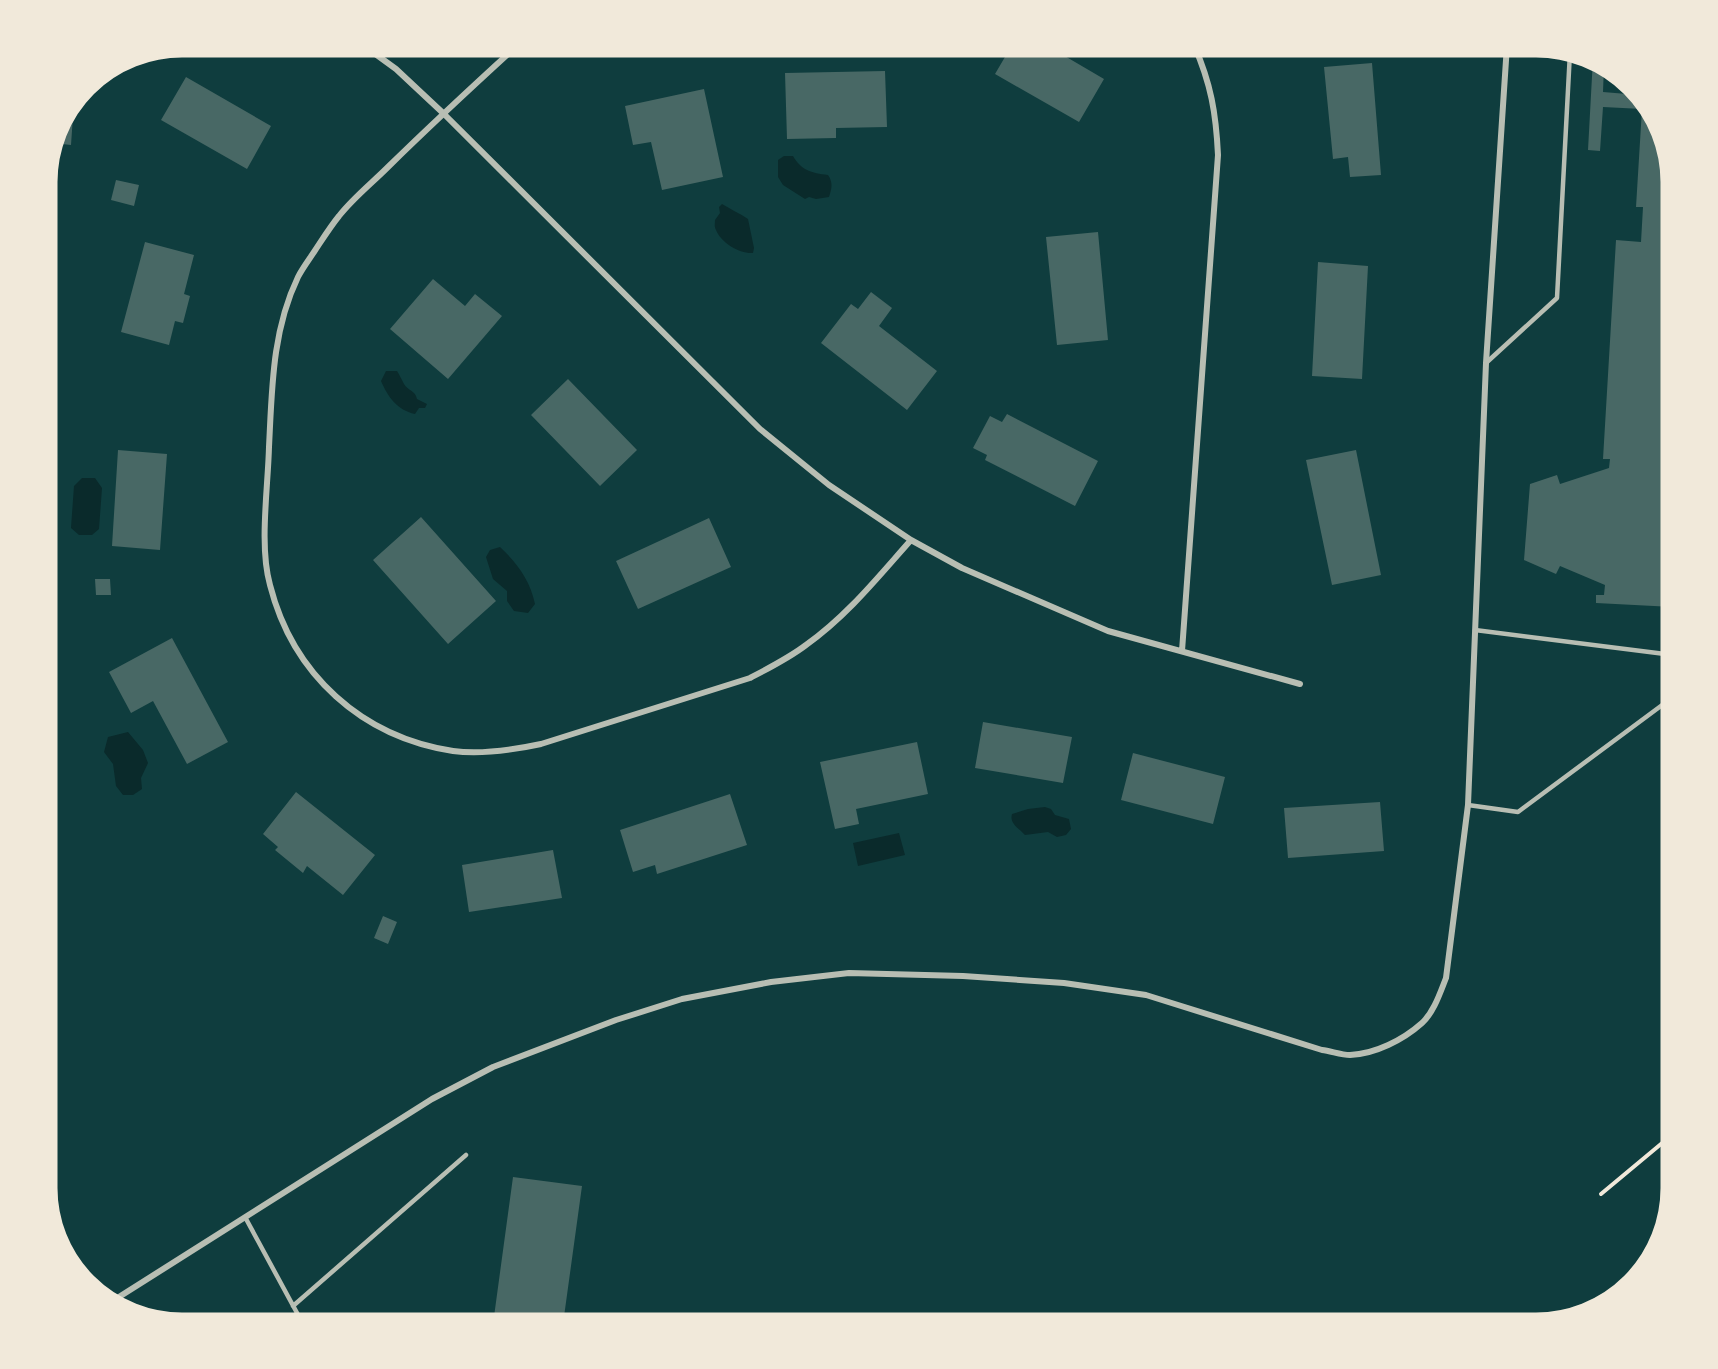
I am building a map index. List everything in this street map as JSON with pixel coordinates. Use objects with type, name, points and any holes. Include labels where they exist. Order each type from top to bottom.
[{"type":"street","points":[[378,56],[396,69],[443,113],[760,429],[829,485],[911,540],[962,568],[1108,631],[1300,684]]},
{"type":"street","points":[[506,56],[443,113],[339,215],[298,276],[286,307],[277,341],[272,386],[266,537],[267,570],[279,613],[295,646],[331,695],[375,725],[403,738],[427,745],[454,751],[476,752],[512,750],[541,744],[750,678],[770,667],[804,647],[855,603],[911,540]]},
{"type":"street","points":[[1182,651],[1218,155],[1216,114],[1207,75],[1199,56]]},
{"type":"street","points":[[119,1297],[432,1099],[493,1066],[616,1020],[682,999],[771,982],[849,973],[963,976],[1064,983],[1146,995],[1322,1050],[1349,1055],[1374,1051],[1399,1040],[1423,1022],[1438,998],[1446,978],[1468,805],[1486,363],[1506,56]]},
{"type":"lane","points":[[1486,363],[1557,298],[1570,60]]},
{"type":"lane","points":[[1475,630],[1663,654]]},
{"type":"lane","points":[[1468,805],[1518,812],[1663,704]]},
{"type":"lane","points":[[293,1306],[466,1155]]},
{"type":"lane","points":[[245,1217],[297,1314]]},
{"type":"path","points":[[1601,1194],[1663,1142]]},
{"type":"water","points":[[784,156],[793,156],[799,165],[807,170],[828,175],[832,185],[829,197],[805,199],[783,185],[778,177],[778,160]]},
{"type":"water","points":[[722,204],[748,219],[753,253],[742,252],[732,247],[718,235],[715,220]]},
{"type":"water","points":[[386,371],[397,371],[417,399],[427,404],[425,408],[419,408],[415,414],[394,402],[381,381]]},
{"type":"water","points":[[82,478],[95,478],[102,488],[99,529],[92,535],[79,535],[71,528],[74,486]]},
{"type":"water","points":[[500,547],[512,559],[530,587],[535,604],[528,613],[514,611],[507,601],[507,591],[493,579],[486,557],[490,550]]},
{"type":"water","points":[[128,732],[143,750],[148,763],[141,778],[142,789],[133,795],[123,795],[116,786],[113,764],[104,752],[108,737]]},
{"type":"water","points":[[1045,807],[1051,809],[1055,815],[1069,819],[1071,829],[1066,835],[1057,837],[1048,832],[1025,835],[1012,821],[1012,814]]},
{"type":"water","points":[[899,833],[905,855],[858,866],[853,843]]},
{"type":"building","points":[[1006,56],[1065,56],[1104,79],[1079,122],[995,74]]},
{"type":"building","points":[[1372,63],[1381,175],[1350,177],[1348,157],[1333,159],[1324,67]]},
{"type":"building","points":[[1592,68],[1604,75],[1603,92],[1627,94],[1640,109],[1603,107],[1600,151],[1588,150]]},
{"type":"building","points":[[885,71],[887,127],[836,128],[836,138],[787,139],[785,73]]},
{"type":"building","points":[[186,77],[271,126],[247,169],[161,120]]},
{"type":"building","points":[[704,89],[723,177],[662,190],[651,142],[633,145],[625,106]]},
{"type":"building","points":[[1642,112],[1656,141],[1663,181],[1663,606],[1596,603],[1596,595],[1604,595],[1605,585],[1560,566],[1556,574],[1524,560],[1530,484],[1557,475],[1560,484],[1609,468],[1610,459],[1603,459],[1616,240],[1641,242],[1643,207],[1636,207]]},
{"type":"building","points":[[73,118],[71,145],[61,144]]},
{"type":"building","points":[[116,180],[139,185],[134,206],[111,200]]},
{"type":"building","points":[[1098,232],[1108,340],[1057,345],[1046,237]]},
{"type":"building","points":[[145,242],[194,255],[184,294],[190,296],[183,323],[175,321],[169,345],[121,332]]},
{"type":"building","points":[[1318,262],[1368,266],[1362,379],[1312,376]]},
{"type":"building","points":[[433,279],[465,306],[475,294],[502,316],[448,379],[390,329]]},
{"type":"building","points":[[871,292],[892,308],[879,326],[937,371],[907,410],[821,343],[851,304],[858,309]]},
{"type":"building","points":[[568,379],[637,450],[600,486],[531,415]]},
{"type":"building","points":[[1007,414],[1098,461],[1075,506],[985,460],[987,455],[973,448],[990,416],[1002,422]]},
{"type":"building","points":[[118,450],[167,454],[160,550],[112,546]]},
{"type":"building","points":[[1356,450],[1381,575],[1332,585],[1306,460]]},
{"type":"building","points":[[421,517],[496,601],[448,644],[373,560]]},
{"type":"building","points":[[709,518],[731,567],[638,609],[616,561]]},
{"type":"building","points":[[95,579],[110,579],[111,595],[96,595]]},
{"type":"building","points":[[172,638],[228,742],[187,764],[153,701],[131,713],[109,672]]},
{"type":"building","points":[[983,722],[1072,737],[1063,783],[975,768]]},
{"type":"building","points":[[917,742],[928,794],[856,809],[859,824],[835,829],[820,762]]},
{"type":"building","points":[[1133,753],[1225,777],[1213,824],[1121,800]]},
{"type":"building","points":[[296,792],[375,855],[343,895],[307,866],[303,873],[275,850],[278,847],[263,834]]},
{"type":"building","points":[[730,794],[747,845],[657,874],[655,865],[633,872],[620,830]]},
{"type":"building","points":[[1380,802],[1384,851],[1288,858],[1284,808]]},
{"type":"building","points":[[553,850],[562,898],[469,912],[462,865]]},
{"type":"building","points":[[383,916],[397,922],[388,944],[374,938]]},
{"type":"building","points":[[513,1177],[582,1186],[564,1314],[494,1314]]}]
